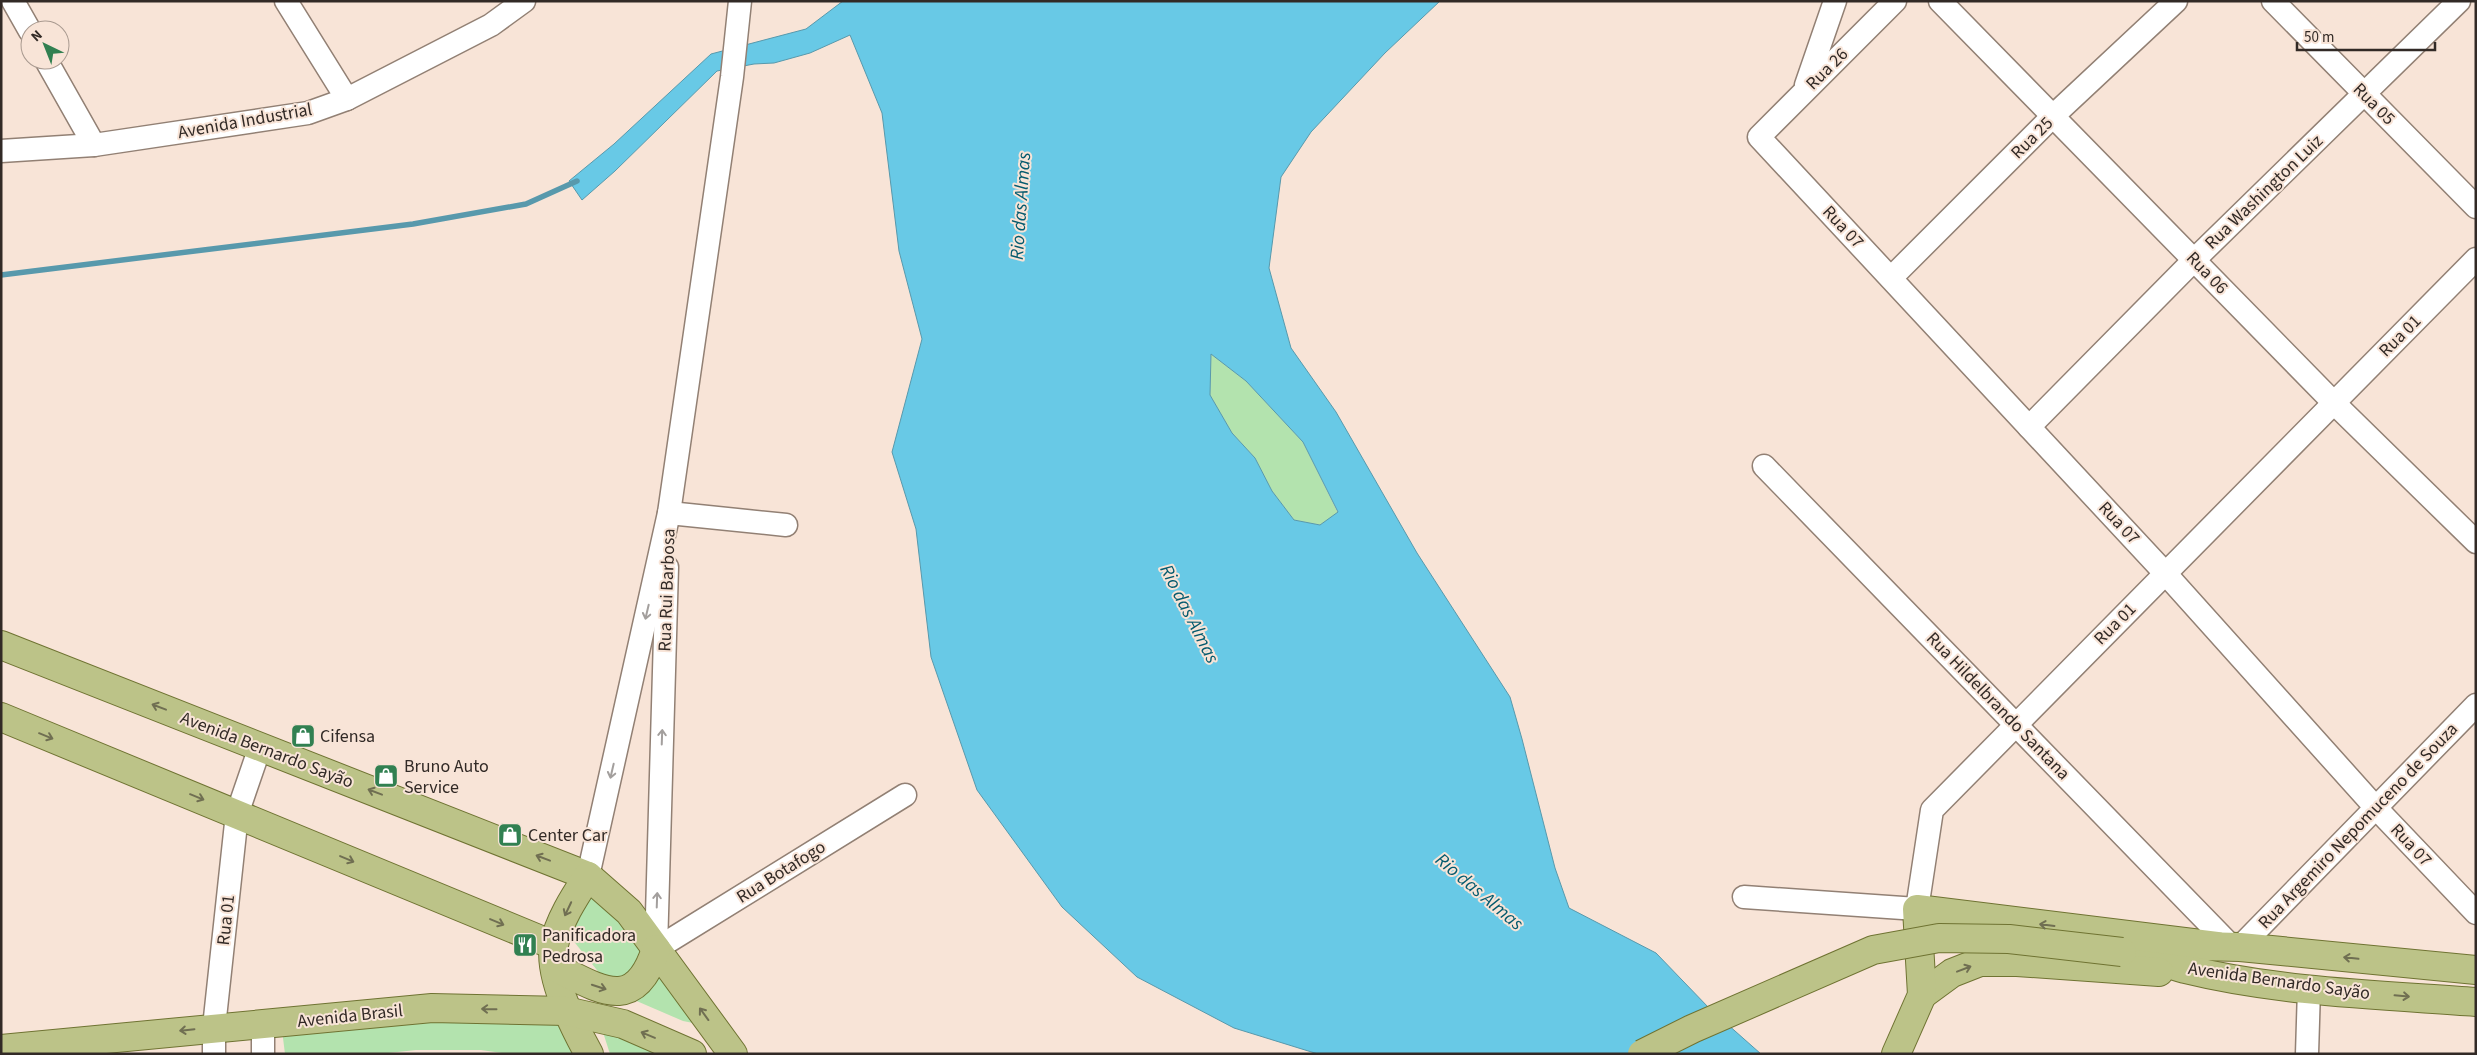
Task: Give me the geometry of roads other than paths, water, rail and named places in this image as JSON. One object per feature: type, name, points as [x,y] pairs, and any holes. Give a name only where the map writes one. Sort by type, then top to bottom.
[{"type":"main road","name":"Avenida Bernardo Sayão","points":[[1,645],[588,876],[629,912],[733,1054]]},
{"type":"main road","points":[[1,718],[237,814],[554,956],[598,988],[618,992],[630,988],[646,973],[656,948]]},
{"type":"main road","points":[[588,876],[568,906],[554,956],[566,1011],[589,1054]]},
{"type":"main road","points":[[1917,910],[2229,946]]},
{"type":"main road","name":"Rua 01","points":[[1896,1054],[1922,994],[1917,910]]},
{"type":"main road","points":[[1642,1054],[1692,1029],[1873,950],[1939,938],[2009,939],[2126,952]]},
{"type":"main road","name":"Avenida Bernardo Sayão","points":[[2126,952],[2171,946],[2229,946],[2464,969]]},
{"type":"main road","name":"Avenida Bernardo Sayão","points":[[2126,952],[2185,969],[2309,989],[2476,1002]]},
{"type":"main road","points":[[2464,969],[2476,954]]},
{"type":"main road","points":[[1922,994],[1952,973],[1980,962],[2017,962],[2222,976]]},
{"type":"main road","name":"Avenida Brasil","points":[[1,1049],[214,1027],[263,1025],[432,1008],[566,1011],[623,1024],[692,1054]]},
{"type":"street","points":[[13,1],[24,20]]},
{"type":"street","points":[[286,1],[347,98]]},
{"type":"street","name":"Avenida Industrial","points":[[1,152],[94,145],[308,113],[347,98],[491,24],[524,1]]},
{"type":"street","points":[[740,1],[732,78],[669,513],[786,525]]},
{"type":"street","points":[[1804,91],[1836,1]]},
{"type":"street","name":"Rua 26","points":[[1758,136],[1894,1]]},
{"type":"street","name":"Rua 06","points":[[1940,1],[2334,403],[2476,542]]},
{"type":"street","name":"Rua 25","points":[[1891,278],[2053,116],[2176,1]]},
{"type":"street","name":"Rua 05","points":[[2273,1],[2476,207]]},
{"type":"street","name":"Rua Washington Luiz","points":[[2029,427],[2194,260],[2459,1]]},
{"type":"street","points":[[52,70],[94,145]]},
{"type":"street","name":"Rua 07","points":[[1758,136],[2166,573],[2376,808],[2476,914]]},
{"type":"street","name":"Rua 01","points":[[1917,910],[1932,810],[2476,259]]},
{"type":"street","name":"Rua Hildelbrando Santana","points":[[1764,466],[2229,946]]},
{"type":"street","name":"Rua Rui Barbosa","points":[[588,876],[669,513]]},
{"type":"street","name":"Rua Rui Barbosa","points":[[656,948],[669,513]]},
{"type":"street","name":"Rua Argemiro Nepomuceno de Souza","points":[[2229,946],[2376,808],[2476,705]]},
{"type":"street","name":"Rua 01","points":[[214,1054],[214,1027],[237,814],[260,747]]},
{"type":"street","name":"Rua Botafogo","points":[[656,948],[905,795]]},
{"type":"street","points":[[1744,897],[1917,910]]},
{"type":"street","points":[[2307,1054],[2309,989]]},
{"type":"street","points":[[263,1025],[263,1054]]},
{"type":"water","name":"Rio das Almas","points":[[843,1],[1440,1],[1385,53],[1311,132],[1281,177],[1269,268],[1291,348],[1336,412],[1417,553],[1510,697],[1555,868],[1569,908],[1656,953],[1709,1008],[1761,1054],[1318,1054],[1234,1028],[1137,977],[1062,907],[977,790],[931,657],[916,529],[892,452],[922,339],[899,251],[882,113],[850,35],[810,53],[774,63],[754,64],[717,71],[615,171],[582,200],[569,181],[614,144],[711,54],[806,29]],"holes":[[[1211,354],[1246,381],[1303,442],[1338,512],[1320,525],[1294,520],[1272,491],[1255,458],[1232,433],[1210,395]]]},
{"type":"waterway","points":[[1,275],[413,224],[526,204],[577,181]]},
{"type":"place","name":"Cifensa","points":[[303,736]]},
{"type":"place","name":"Bruno Auto Service","points":[[386,776]]},
{"type":"place","name":"Center Car","points":[[510,835]]},
{"type":"place","name":"Panificadora Pedrosa","points":[[525,945]]}]
